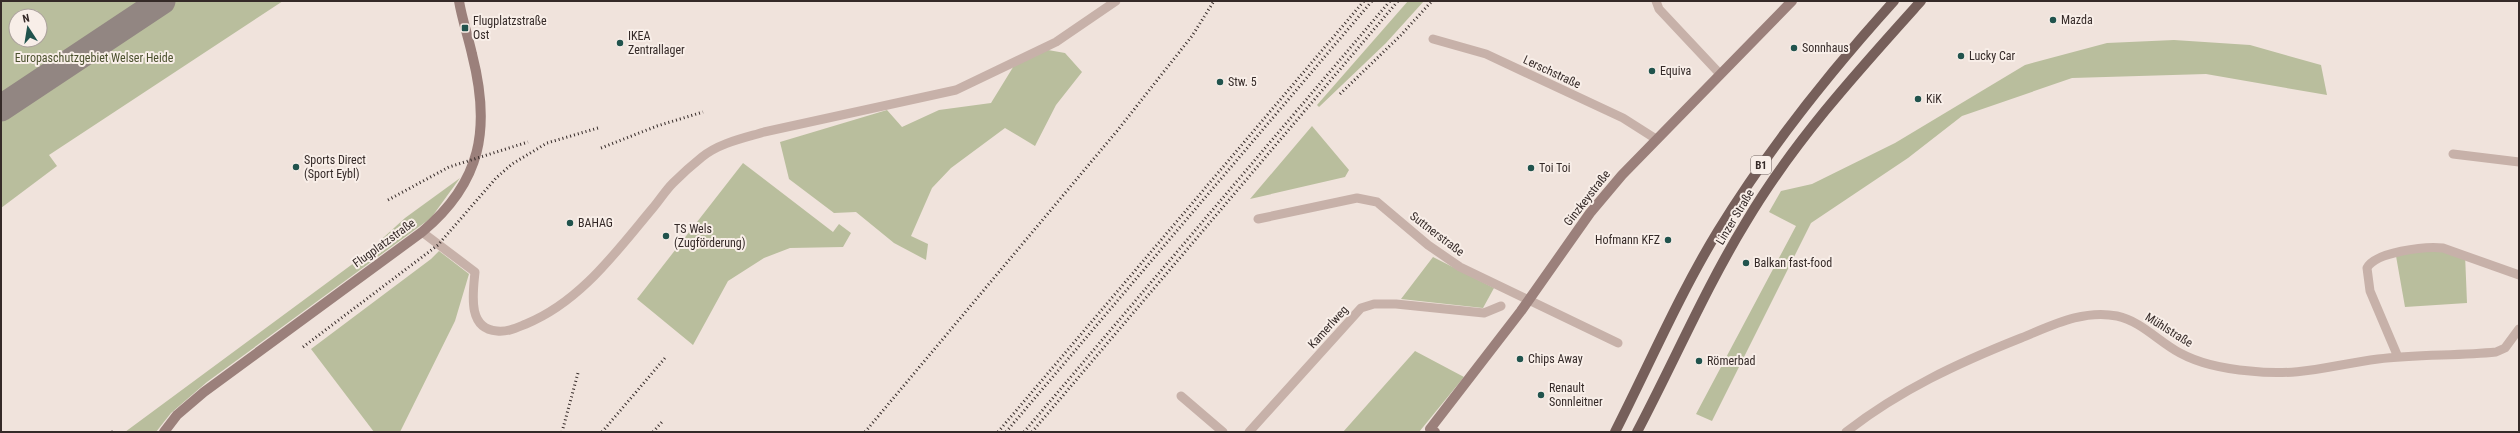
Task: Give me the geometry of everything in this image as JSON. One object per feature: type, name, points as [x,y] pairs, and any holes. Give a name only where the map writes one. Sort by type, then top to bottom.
[{"type":"main road","name":"Linzer Straße","points":[[1615,432],[1683,295],[1717,232],[1756,171],[1816,91],[1894,1]]},
{"type":"main road","name":"Linzer Straße","points":[[1637,432],[1745,222],[1789,157],[1826,109],[1921,1]]},
{"type":"street","name":"Flugplatzstraße","points":[[164,432],[177,415],[204,392],[422,232],[438,219],[459,193],[474,164],[482,125],[481,96],[459,1]]},
{"type":"street","points":[[422,232],[475,272],[472,296],[475,316],[481,325],[491,331],[505,332],[534,320],[562,305],[605,266],[672,184],[704,155],[733,141],[764,132],[956,90],[1056,42],[1116,1]]},
{"type":"street","points":[[1656,1],[1659,9],[1720,74]]},
{"type":"street","name":"Ginzkeystraße","points":[[1431,431],[1529,299],[1590,213],[1656,139],[1792,1]]},
{"type":"street","name":"Lerschstraße","points":[[1433,40],[1486,54],[1623,118],[1656,139]]},
{"type":"street","points":[[2453,154],[2519,162]]},
{"type":"street","name":"Suttnerstraße","points":[[1258,219],[1357,198],[1377,202],[1441,254],[1460,267],[1618,343]]},
{"type":"street","points":[[2398,357],[2370,291],[2367,268],[2376,257],[2431,246],[2443,248],[2519,275]]},
{"type":"street","name":"Kamerlweg","points":[[1249,432],[1361,308],[1374,304],[1396,304],[1484,313],[1501,306]]},
{"type":"street","name":"Mühlstraße","points":[[1846,432],[1873,411],[1930,378],[1972,358],[2082,315],[2101,314],[2123,318],[2134,322],[2180,354],[2202,363],[2227,369],[2281,374],[2305,373],[2398,357],[2496,352],[2505,348],[2519,329]]},
{"type":"street","points":[[1181,396],[1223,432]]},
{"type":"green space","name":"Europaschutzgebiet Welser Heide","points":[[1,1],[283,1],[49,155],[57,166],[1,208]]},
{"type":"green space","points":[[1408,1],[1424,1],[1386,43],[1319,107],[1317,105]]},
{"type":"green space","points":[[2174,40],[2250,45],[2321,65],[2327,95],[2206,74],[2072,78],[1962,116],[1908,158],[1811,223],[1712,421],[1696,414],[1796,226],[1769,212],[1781,191],[1812,184],[1895,143],[2025,65],[2107,43]]},
{"type":"green space","points":[[1048,50],[1065,53],[1082,72],[1056,105],[1035,146],[1005,128],[951,168],[932,188],[911,236],[928,244],[926,260],[894,243],[856,212],[834,213],[789,179],[780,142],[887,110],[902,127],[939,110],[991,103],[1015,64]]},
{"type":"green space","points":[[1312,126],[1349,170],[1345,177],[1250,199]]},
{"type":"green space","points":[[743,163],[833,232],[839,224],[851,233],[843,247],[790,248],[764,258],[728,281],[693,345],[637,299]]},
{"type":"green space","points":[[460,178],[431,218],[207,382],[171,413],[156,432],[125,432],[362,257],[405,218]]},
{"type":"green space","points":[[2431,248],[2465,254],[2467,303],[2405,307],[2396,256]]},
{"type":"green space","points":[[439,251],[469,274],[455,321],[400,432],[374,432],[311,349],[431,259]]},
{"type":"green space","points":[[1433,257],[1494,288],[1483,308],[1401,299]]},
{"type":"green space","points":[[1415,351],[1464,377],[1419,432],[1343,432]]},
{"type":"taxiway","points":[[1,108],[162,1]]},
{"type":"railway","points":[[865,432],[1117,131],[1192,36],[1214,1]]},
{"type":"railway","points":[[998,432],[1364,1]]},
{"type":"railway","points":[[1006,432],[1372,1]]},
{"type":"railway","points":[[1024,432],[1390,1]]},
{"type":"railway","points":[[1032,432],[1398,1]]},
{"type":"railway","points":[[1340,94],[1401,35],[1432,1]]},
{"type":"railway","points":[[601,148],[657,126],[703,112]]},
{"type":"railway","points":[[303,347],[438,245],[496,178],[512,164],[547,143],[598,128]]},
{"type":"railway","points":[[388,200],[449,167],[528,142]]},
{"type":"railway","points":[[602,432],[665,358]]},
{"type":"railway","points":[[562,432],[578,373]]},
{"type":"railway","points":[[653,432],[662,422]]},
{"type":"place","name":"Mazda","points":[[2053,20]]},
{"type":"place","name":"Flugplatzstraße Ost","points":[[465,28]]},
{"type":"place","name":"IKEA Zentrallager","points":[[620,43]]},
{"type":"place","name":"Sonnhaus","points":[[1794,48]]},
{"type":"place","name":"Lucky Car","points":[[1961,56]]},
{"type":"place","name":"Equiva","points":[[1652,71]]},
{"type":"place","name":"Stw. 5","points":[[1220,82]]},
{"type":"place","name":"KiK","points":[[1918,99]]},
{"type":"place","name":"Sports Direct (Sport Eybl)","points":[[296,167]]},
{"type":"place","name":"Toi Toi","points":[[1531,168]]},
{"type":"place","name":"BAHAG","points":[[570,223]]},
{"type":"place","name":"TS Wels (Zugförderung)","points":[[666,236]]},
{"type":"place","name":"Hofmann KFZ","points":[[1668,240]]},
{"type":"place","name":"Balkan fast-food","points":[[1746,263]]},
{"type":"place","name":"Chips Away","points":[[1520,359]]},
{"type":"place","name":"Römerbad","points":[[1699,361]]},
{"type":"place","name":"Renault Sonnleitner","points":[[1541,395]]}]
